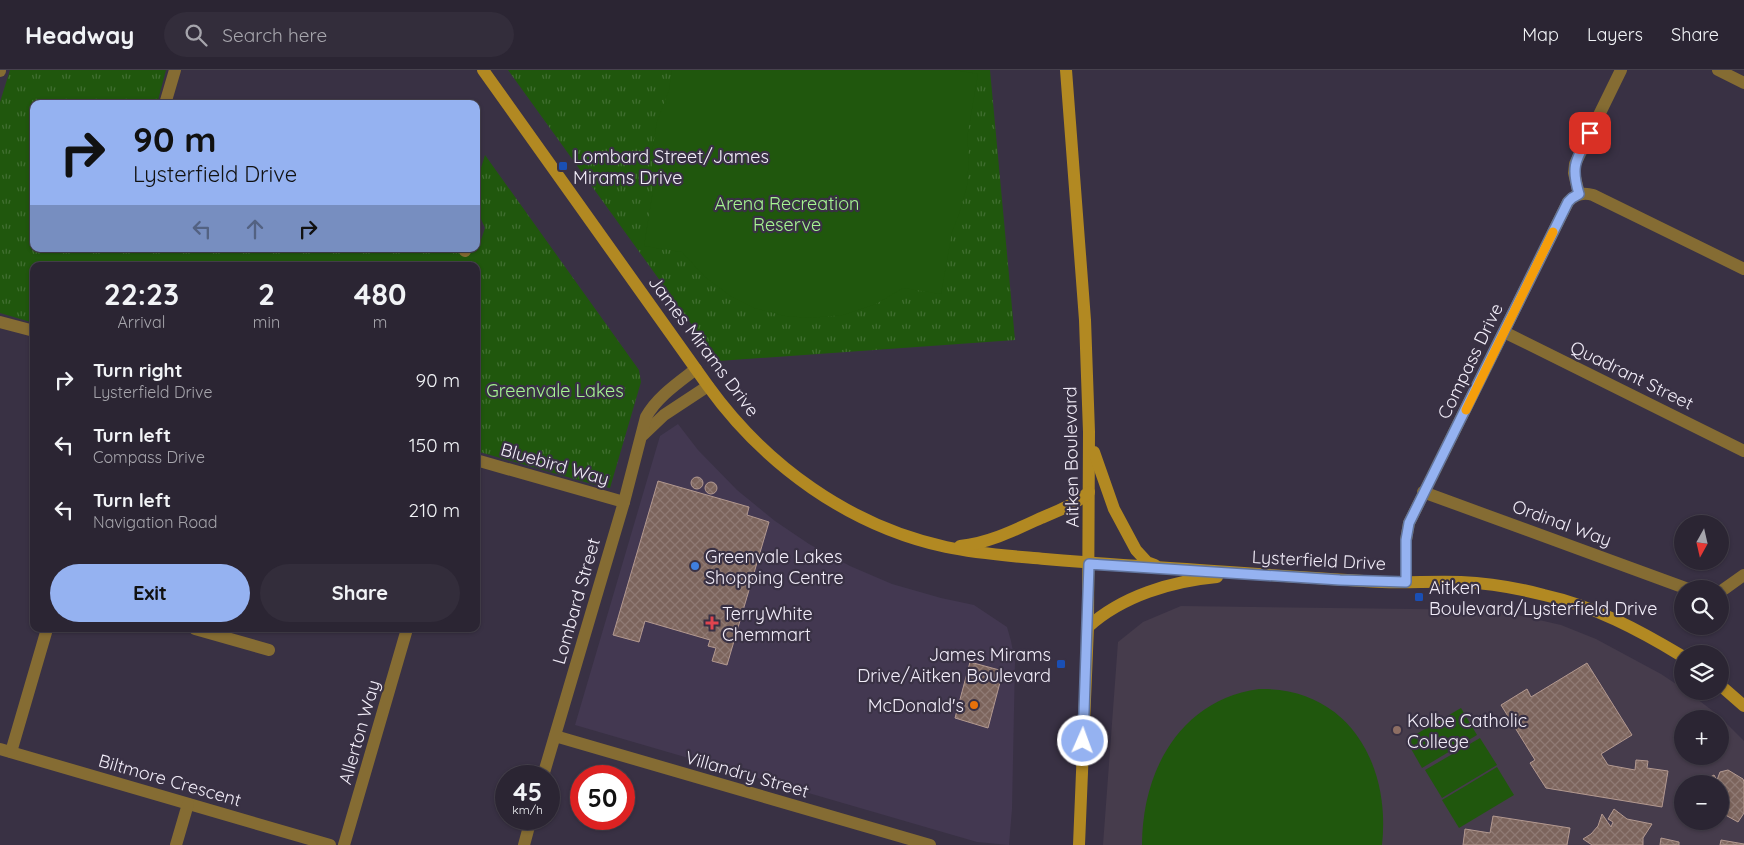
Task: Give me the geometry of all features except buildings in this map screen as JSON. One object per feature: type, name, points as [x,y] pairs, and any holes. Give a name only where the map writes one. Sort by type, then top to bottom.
[{"type":"street","points":[[166,100],[175,70]]},
{"type":"street","name":"James Mirams Drive","points":[[483,70],[708,386],[728,412],[780,464],[808,486],[851,513],[884,528],[916,539],[980,554],[1089,564]]},
{"type":"street","name":"Aitken Boulevard","points":[[1066,70],[1085,320],[1089,432],[1088,627],[1079,845]]},
{"type":"street","points":[[1621,70],[1576,164],[1574,173],[1579,194],[1599,197],[1744,269]]},
{"type":"street","points":[[1718,70],[1744,83]]},
{"type":"street","name":"Compass Drive","points":[[1406,582],[1406,540],[1409,523],[1568,202],[1579,194]]},
{"type":"street","points":[[2,321],[30,329]]},
{"type":"street","name":"Quadrant Street","points":[[1504,332],[1744,451]]},
{"type":"street","name":"Lombard Street","points":[[546,765],[624,502],[646,417],[652,406],[696,369]]},
{"type":"street","points":[[642,435],[664,415],[708,386]]},
{"type":"street","points":[[1089,432],[1096,461],[1114,509],[1136,550],[1147,562],[1165,568]]},
{"type":"street","name":"Bluebird Way","points":[[480,461],[624,502]]},
{"type":"street","points":[[945,547],[982,542],[1067,506],[1089,492]]},
{"type":"street","name":"Ordinal Way","points":[[1423,492],[1674,584]]},
{"type":"street","name":"Lysterfield Drive","points":[[1089,564],[1406,582],[1461,582],[1506,587],[1546,595],[1595,610],[1646,634],[1674,651]]},
{"type":"street","points":[[1088,627],[1112,608],[1141,595],[1188,581],[1255,574]]},
{"type":"street","points":[[1729,586],[1744,575]]},
{"type":"street","points":[[5,750],[45,632]]},
{"type":"street","name":"Allerton Way","points":[[344,845],[406,632]]},
{"type":"street","points":[[225,633],[269,650]]},
{"type":"street","points":[[1729,693],[1744,706]]},
{"type":"street","name":"Villandry Street","points":[[555,736],[930,845]]},
{"type":"street","name":"Biltmore Crescent","points":[[5,750],[330,845]]},
{"type":"street","points":[[176,845],[188,804]]},
{"type":"street","points":[[524,845],[528,830]]},
{"type":"shaded area","points":[[678,424],[698,450],[737,490],[775,521],[809,544],[850,566],[892,584],[974,605],[1007,627],[1015,662],[1012,809],[1009,845],[977,842],[575,725],[660,436]]},
{"type":"shaded area","name":"Kolbe Catholic College","points":[[1181,606],[1495,610],[1561,625],[1596,639],[1661,674],[1674,683],[1674,700],[1698,700],[1711,710],[1674,710],[1674,765],[1729,765],[1729,726],[1744,741],[1744,845],[1103,845],[1118,642],[1143,622]]},
{"type":"green space","name":"Greenvale Lakes","points":[[10,70],[166,70],[158,100],[30,100],[30,252],[480,252],[480,243],[485,228],[480,219],[480,171],[485,155],[639,370],[641,382],[610,488],[480,452],[480,262],[30,262],[30,322],[0,313],[0,102]]},
{"type":"green space","name":"Arena Recreation Reserve","points":[[508,70],[990,70],[1015,340],[718,361]]},
{"type":"green space","name":"Arena Recreation Reserve","points":[[672,70],[955,70],[978,74],[967,138],[969,156],[967,186],[952,232],[941,294],[903,288],[876,304],[843,315],[809,318],[785,316],[754,308],[732,297],[705,277],[682,252],[644,246],[654,184],[652,167],[653,146],[657,122],[669,90]]},
{"type":"green space","points":[[1259,689],[1290,692],[1317,701],[1339,716],[1357,736],[1371,760],[1379,786],[1383,815],[1382,845],[1142,845],[1149,791],[1158,766],[1171,743],[1187,724],[1207,708],[1231,696]]},
{"type":"green space","points":[[1461,708],[1477,735],[1422,768],[1406,740]]},
{"type":"green space","points":[[1480,738],[1497,765],[1442,798],[1425,770]]},
{"type":"green space","points":[[1497,767],[1514,795],[1459,828],[1442,800]]},
{"type":"slow traffic","points":[[1466,410],[1553,232]]},
{"type":"place","name":"Lombard Street/James Mirams Drive","points":[[563,166]]},
{"type":"place","name":"Greenvale Lakes Shopping Centre","points":[[695,566]]},
{"type":"place","name":"Aitken Boulevard/Lysterfield Drive","points":[[1419,597]]},
{"type":"place","name":"TerryWhite Chemmart","points":[[712,623]]},
{"type":"place","name":"James Mirams Drive/Aitken Boulevard","points":[[1061,664]]},
{"type":"place","name":"McDonald's","points":[[974,705]]},
{"type":"place","name":"Kolbe Catholic College","points":[[1397,730]]},
{"type":"route","points":[[1083,741],[1089,564],[1340,580],[1406,582],[1406,540],[1409,523],[1568,202],[1579,194],[1574,173],[1590,133]]}]
